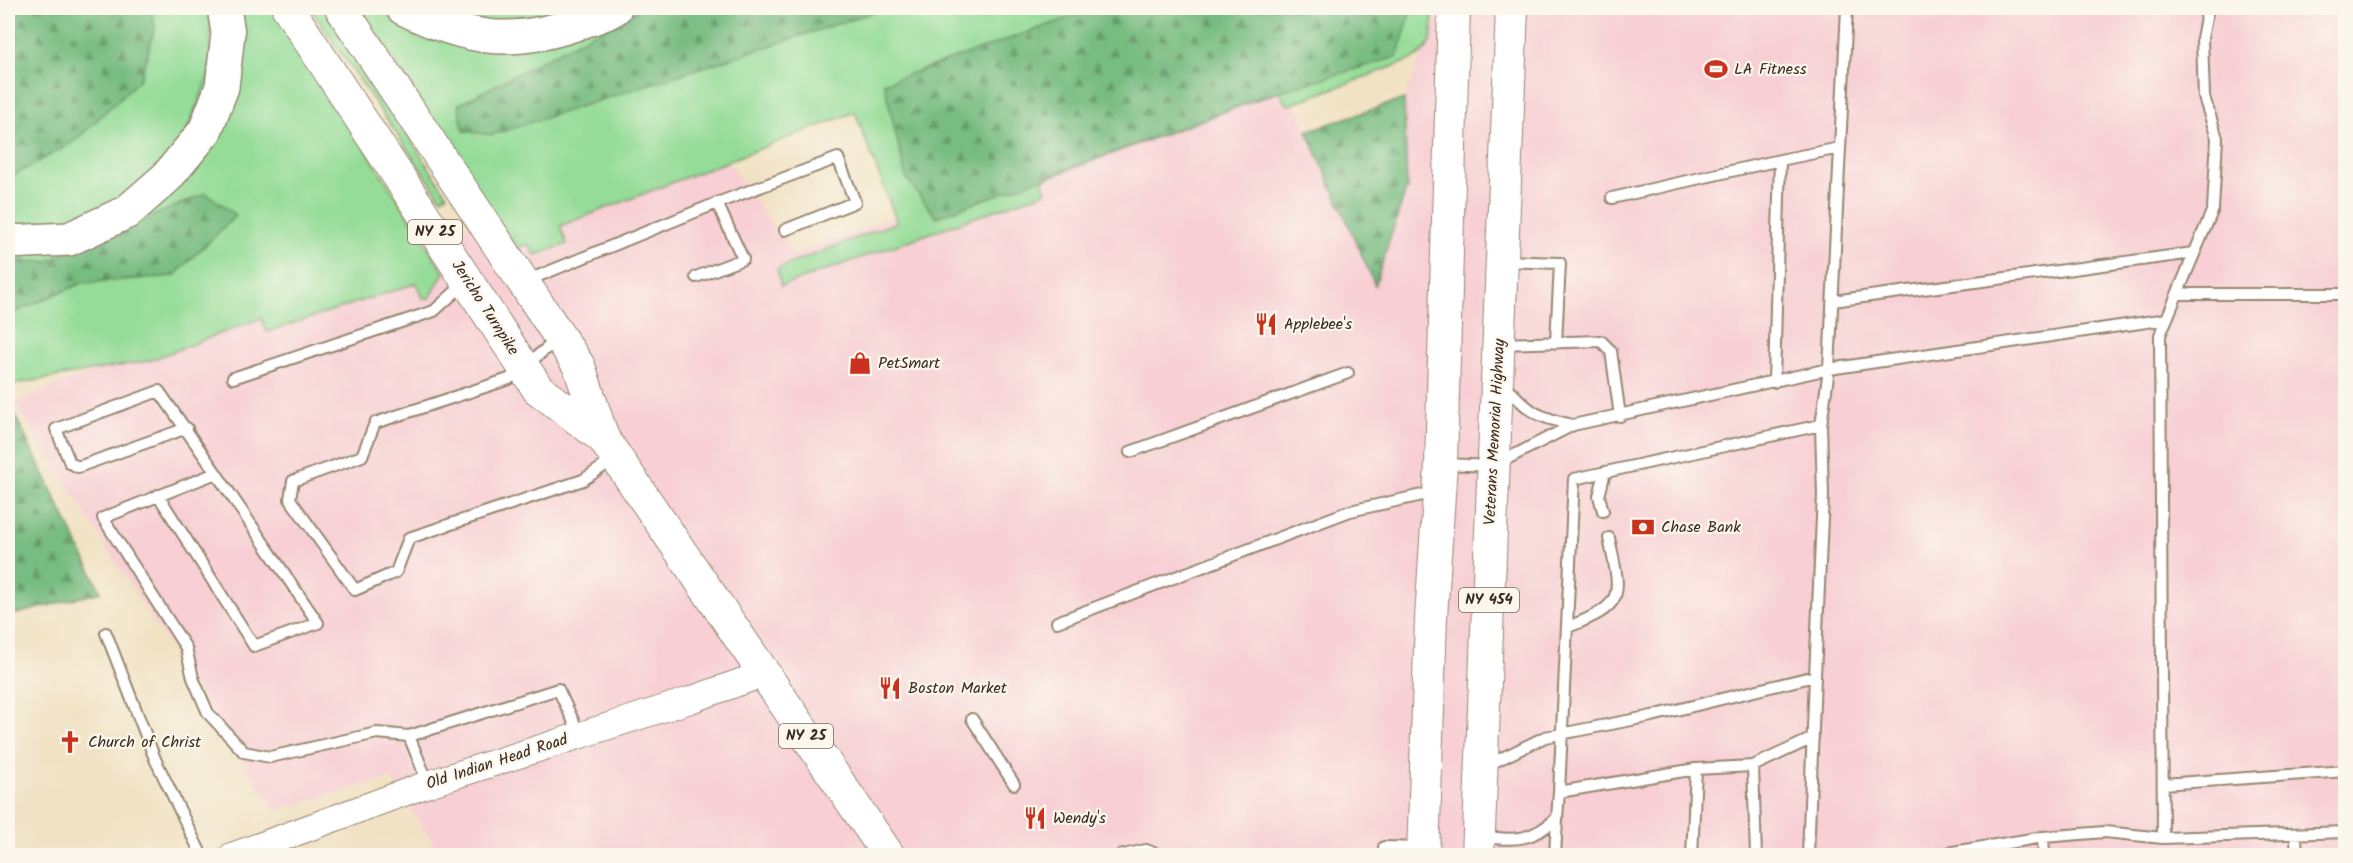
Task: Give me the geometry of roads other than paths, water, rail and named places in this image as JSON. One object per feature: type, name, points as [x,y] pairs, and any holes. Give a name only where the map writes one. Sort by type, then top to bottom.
[{"type":"highway","points":[[8,242],[69,239],[127,212],[168,177],[205,131],[222,87],[228,33],[224,8]]},
{"type":"highway","points":[[403,8],[431,22],[472,36],[518,38],[563,28],[615,8]]},
{"type":"main road","name":"Jericho Turnpike","points":[[288,8],[538,389],[609,448]]},
{"type":"main road","name":"Jericho Turnpike","points":[[341,8],[579,366],[609,448],[889,855]]},
{"type":"main road","points":[[1424,852],[1431,618],[1440,478],[1454,8]]},
{"type":"main road","name":"Veterans Memorial Highway","points":[[1479,846],[1484,767],[1493,466],[1500,344],[1512,8]]},
{"type":"street","name":"Old Indian Head Road","points":[[232,855],[428,784],[763,674]]},
{"type":"lane","points":[[1808,855],[1823,495],[1821,425],[1829,369],[1846,8]]},
{"type":"lane","points":[[2163,838],[2160,335],[2213,209],[2217,138],[2204,94],[2202,38],[2208,8]]},
{"type":"lane","points":[[1612,198],[1840,148]]},
{"type":"lane","points":[[523,283],[717,203],[838,158],[855,202],[785,230]]},
{"type":"lane","points":[[1774,382],[1780,160]]},
{"type":"lane","points":[[696,277],[743,259],[717,203]]},
{"type":"lane","points":[[1833,301],[2193,253]]},
{"type":"lane","points":[[1502,260],[1560,263],[1556,343]]},
{"type":"lane","points":[[233,378],[434,311],[468,281]]},
{"type":"lane","points":[[2177,294],[2346,294]]},
{"type":"lane","points":[[1057,622],[1440,478],[1493,466],[1573,425],[1829,369],[2167,319]]},
{"type":"lane","points":[[560,338],[509,379],[375,423],[362,456],[293,481],[290,499],[355,590],[396,572],[409,538],[583,480],[609,448]]},
{"type":"lane","points":[[1500,344],[1601,341],[1611,351],[1620,416]]},
{"type":"lane","points":[[1130,452],[1348,373]]},
{"type":"lane","points":[[1498,378],[1521,403],[1542,419],[1573,425]]},
{"type":"lane","points":[[158,495],[254,646],[318,623],[187,428],[159,392],[56,429],[70,463],[78,467],[187,428]]},
{"type":"lane","points":[[1555,855],[1574,479],[1821,425]]},
{"type":"lane","points":[[1602,511],[1599,496],[1605,472]]},
{"type":"lane","points":[[216,473],[103,518],[186,648],[193,678],[207,713],[244,752],[270,757],[377,733],[409,736],[558,689],[580,735]]},
{"type":"lane","points":[[1568,627],[1598,615],[1609,607],[1616,596],[1618,582],[1609,538]]},
{"type":"lane","points":[[106,633],[155,759],[202,855]]},
{"type":"lane","points":[[1484,767],[1545,736],[1652,716],[1815,676]]},
{"type":"lane","points":[[972,719],[1014,784]]},
{"type":"lane","points":[[409,736],[428,784]]},
{"type":"lane","points":[[1559,792],[1696,769],[1754,766],[1813,738]]},
{"type":"lane","points":[[1754,766],[1755,855]]},
{"type":"lane","points":[[1692,855],[1696,769]]},
{"type":"lane","points":[[2163,784],[2346,771]]},
{"type":"lane","points":[[1479,846],[1540,833],[1557,818]]},
{"type":"lane","points":[[1929,855],[2043,837],[2105,832],[2163,838],[2346,832]]},
{"type":"lane","points":[[2295,834],[2298,855]]},
{"type":"lane","points":[[2043,837],[2044,855]]},
{"type":"lane","points":[[1384,847],[1424,852]]},
{"type":"lane","points":[[1119,855],[1146,850],[1162,855]]},
{"type":"place","name":"LA Fitness","points":[[1716,69]]},
{"type":"place","name":"Applebee's","points":[[1266,324]]},
{"type":"place","name":"PetSmart","points":[[860,363]]},
{"type":"place","name":"Chase Bank","points":[[1643,527]]},
{"type":"place","name":"Boston Market","points":[[890,688]]},
{"type":"place","name":"Church of Christ","points":[[70,742]]},
{"type":"place","name":"Wendy's","points":[[1035,818]]}]
